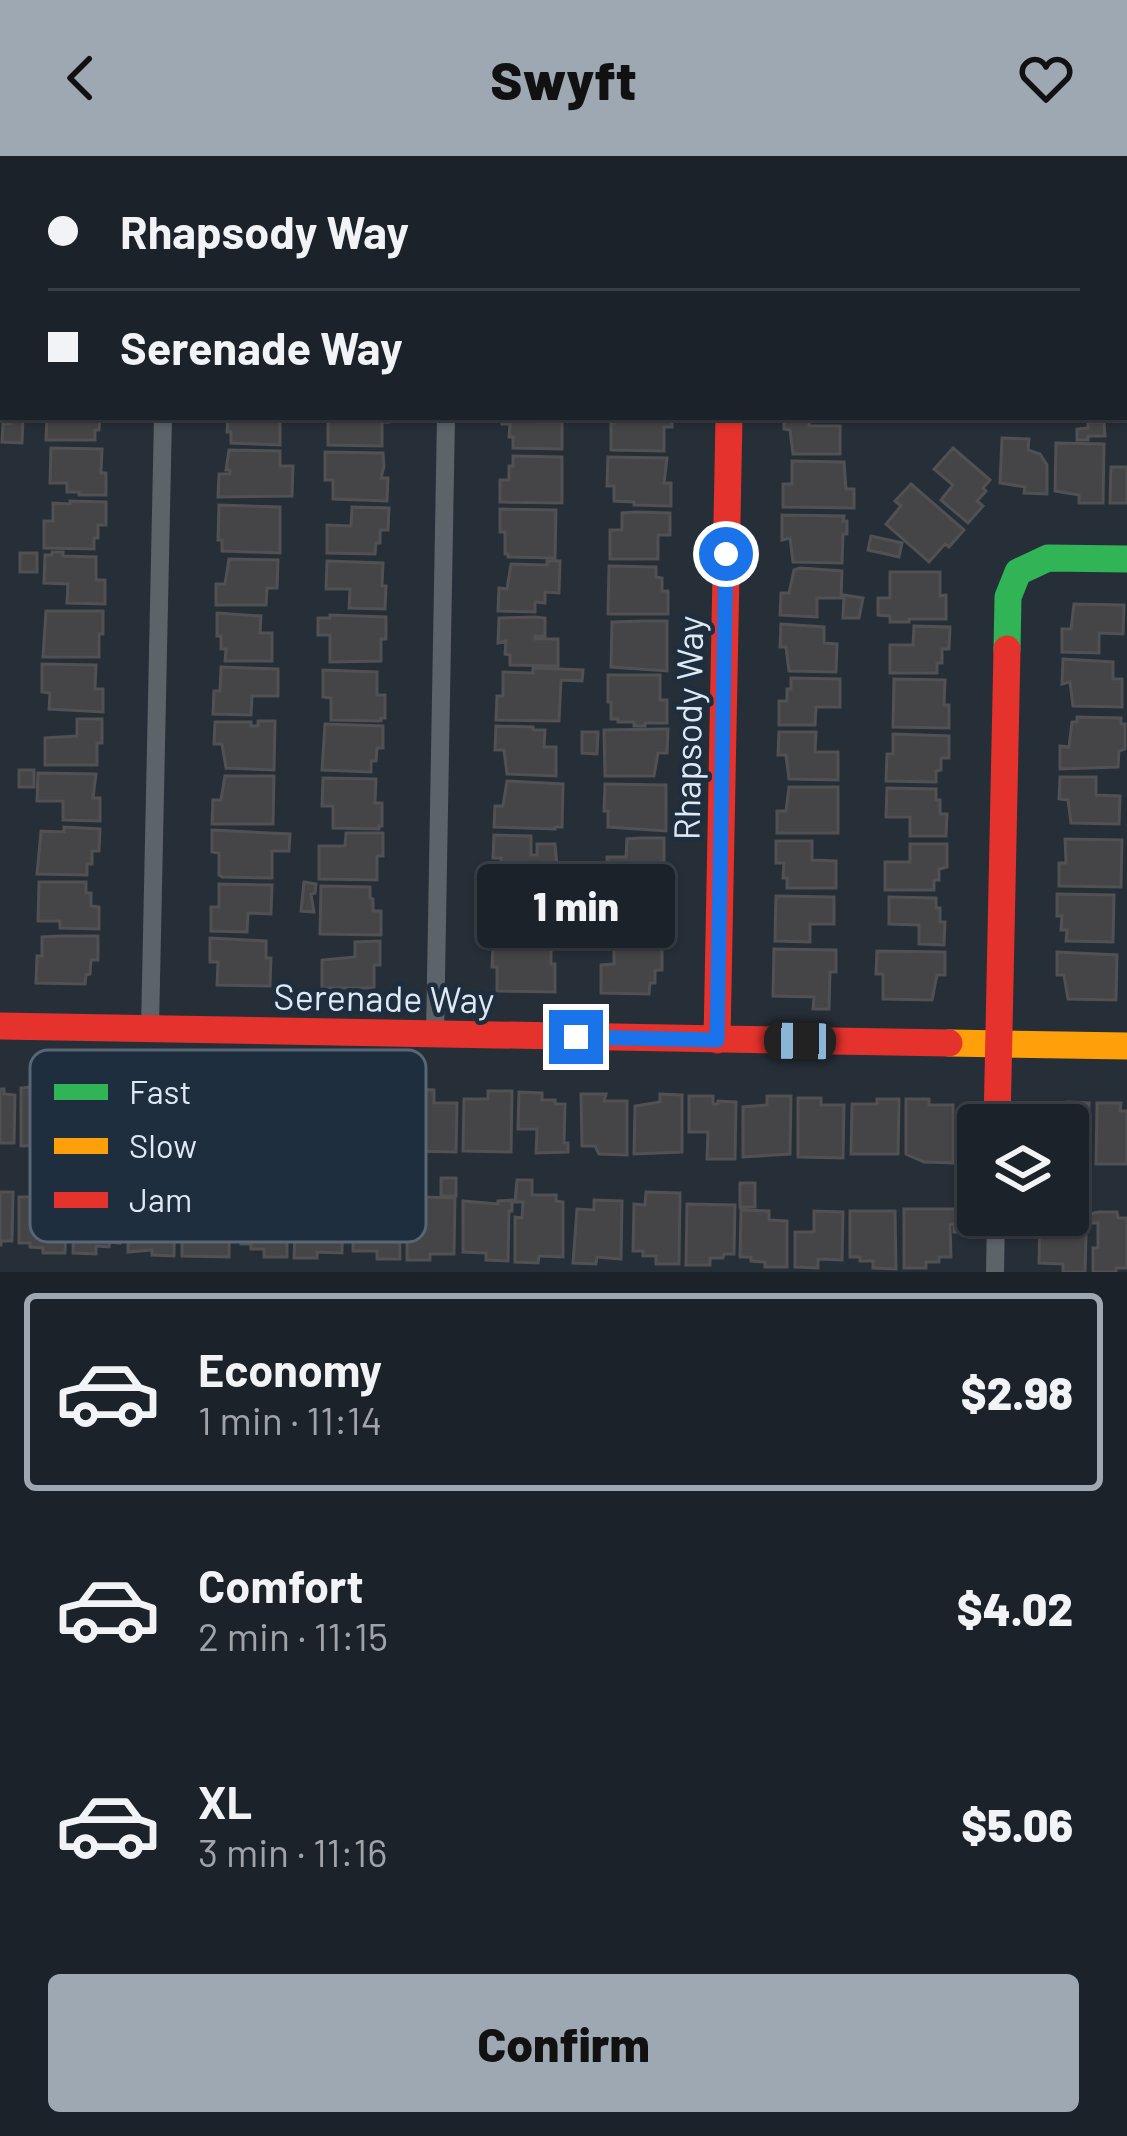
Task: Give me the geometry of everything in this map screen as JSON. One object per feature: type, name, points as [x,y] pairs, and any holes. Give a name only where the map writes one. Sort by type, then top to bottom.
[{"type":"street","points":[[150,1028],[163,420]]},
{"type":"street","points":[[435,1034],[446,420]]},
{"type":"street","name":"Rhapsody Way","points":[[717,1040],[729,420]]},
{"type":"street","points":[[997,1104],[1008,597],[1018,572],[1048,558],[1127,559]]},
{"type":"street","name":"Serenade Way","points":[[0,1026],[1127,1046]]},
{"type":"street","points":[[995,1272],[996,1236]]},
{"type":"building","points":[[11,420],[23,420],[22,443],[2,442],[3,424]]},
{"type":"building","points":[[47,420],[100,420],[95,440],[46,440]]},
{"type":"building","points":[[228,420],[280,420],[280,445],[231,443],[231,432],[227,432]]},
{"type":"building","points":[[328,420],[389,420],[382,422],[382,446],[328,445]]},
{"type":"building","points":[[501,420],[562,422],[562,449],[513,448],[510,424]]},
{"type":"building","points":[[672,420],[672,427],[664,427],[664,451],[611,450],[614,423]]},
{"type":"building","points":[[784,420],[840,426],[840,454],[793,454],[790,430],[784,429]]},
{"type":"building","points":[[1088,422],[1104,422],[1105,436],[1077,440],[1077,429],[1088,428]]},
{"type":"building","points":[[1002,438],[1029,439],[1028,450],[1040,454],[1047,465],[1047,494],[1024,493],[1025,487],[1000,483]]},
{"type":"building","points":[[1056,443],[1104,444],[1103,503],[1079,503],[1079,495],[1055,491]]},
{"type":"building","points":[[51,448],[102,449],[106,495],[79,495],[67,492],[67,483],[50,483]]},
{"type":"building","points":[[953,448],[990,480],[977,501],[983,506],[968,523],[941,500],[953,485],[934,469]]},
{"type":"building","points":[[229,450],[280,451],[280,466],[293,466],[292,496],[218,497],[219,474],[230,474],[226,470]]},
{"type":"building","points":[[325,452],[383,453],[381,478],[388,478],[387,501],[333,499],[333,480],[325,480]]},
{"type":"building","points":[[513,456],[562,457],[562,503],[500,502],[500,480],[509,480]]},
{"type":"building","points":[[608,457],[667,458],[664,483],[671,483],[671,506],[614,501],[614,486],[607,486]]},
{"type":"building","points":[[792,461],[844,462],[846,489],[854,489],[854,508],[783,507],[783,484],[792,484]]},
{"type":"building","points":[[1111,467],[1127,467],[1127,503],[1110,503]]},
{"type":"building","points":[[911,484],[964,530],[929,562],[886,524],[901,506],[895,501]]},
{"type":"building","points":[[106,502],[106,525],[98,525],[94,549],[44,548],[44,521],[53,521],[53,503]]},
{"type":"building","points":[[219,505],[280,507],[280,553],[222,551]]},
{"type":"building","points":[[352,507],[389,508],[388,530],[380,530],[375,554],[327,553],[327,525],[351,526]]},
{"type":"building","points":[[500,509],[556,510],[555,558],[508,557],[505,532],[500,532]]},
{"type":"building","points":[[622,513],[670,513],[670,535],[658,535],[658,559],[610,559],[610,530],[622,530]]},
{"type":"building","points":[[782,515],[844,516],[847,534],[843,534],[842,563],[793,562],[790,538],[782,540]]},
{"type":"building","points":[[871,536],[902,543],[899,557],[868,550]]},
{"type":"building","points":[[20,553],[37,553],[37,572],[20,572]]},
{"type":"building","points":[[45,555],[96,557],[96,580],[105,580],[105,604],[67,603],[68,584],[44,583]]},
{"type":"building","points":[[229,559],[278,560],[277,588],[267,588],[266,605],[216,605],[216,584],[225,584]]},
{"type":"building","points":[[327,561],[383,563],[385,609],[349,608],[350,589],[326,589]]},
{"type":"building","points":[[547,561],[560,561],[559,593],[545,592],[545,603],[535,602],[535,612],[498,611],[499,588],[507,589],[511,564],[547,565]]},
{"type":"building","points":[[609,566],[656,567],[662,591],[668,591],[668,614],[608,614]]},
{"type":"building","points":[[794,570],[842,571],[841,598],[817,598],[817,617],[780,615],[781,593],[789,593]]},
{"type":"building","points":[[890,572],[940,572],[946,619],[890,622],[890,616],[878,615],[878,598],[890,598]]},
{"type":"building","points":[[844,595],[863,598],[859,618],[843,618]]},
{"type":"building","points":[[1074,604],[1124,605],[1123,634],[1099,633],[1099,653],[1062,652],[1062,629],[1071,629]]},
{"type":"building","points":[[46,611],[103,611],[99,657],[43,657]]},
{"type":"building","points":[[217,613],[261,616],[260,633],[272,633],[272,661],[225,661],[226,649],[221,649],[221,636],[217,636]]},
{"type":"building","points":[[386,617],[381,661],[330,662],[330,635],[318,635],[318,618]]},
{"type":"building","points":[[499,618],[545,618],[545,636],[535,639],[558,639],[558,666],[510,665],[506,641],[498,643]]},
{"type":"building","points":[[667,621],[667,671],[611,667],[612,622]]},
{"type":"building","points":[[781,624],[824,627],[824,643],[837,644],[836,672],[789,671],[786,647],[780,647]]},
{"type":"building","points":[[914,626],[950,627],[949,649],[942,649],[937,673],[890,673],[890,645],[913,645]]},
{"type":"building","points":[[1063,659],[1113,662],[1113,679],[1122,679],[1122,707],[1073,706],[1070,682],[1062,684]]},
{"type":"building","points":[[42,664],[96,665],[95,689],[103,689],[103,712],[49,709],[50,693],[42,692]]},
{"type":"building","points":[[221,667],[278,669],[278,696],[252,696],[251,715],[213,714]]},
{"type":"building","points":[[533,668],[583,670],[582,681],[561,680],[559,721],[496,720],[503,672],[533,673]]},
{"type":"building","points":[[323,670],[377,672],[377,695],[385,695],[385,718],[331,720],[331,698],[323,697]]},
{"type":"building","points":[[608,675],[660,675],[660,700],[667,700],[667,723],[634,726],[634,722],[611,719]]},
{"type":"building","points":[[791,678],[840,679],[840,707],[816,707],[815,725],[779,725],[779,701],[787,701]]},
{"type":"building","points":[[894,679],[945,680],[949,728],[893,727]]},
{"type":"building","points":[[1077,717],[1121,718],[1125,749],[1119,751],[1118,767],[1060,769],[1060,746],[1069,747]]},
{"type":"building","points":[[77,719],[102,719],[97,765],[45,765],[45,738],[77,736]]},
{"type":"building","points":[[258,721],[275,721],[274,770],[226,768],[222,744],[214,744],[215,722],[258,726]]},
{"type":"building","points":[[325,724],[383,726],[383,748],[377,748],[371,772],[322,770]]},
{"type":"building","points":[[496,726],[545,730],[544,747],[556,747],[556,776],[507,774],[504,750],[495,750]]},
{"type":"building","points":[[668,729],[667,753],[658,753],[654,776],[605,776],[604,730]]},
{"type":"building","points":[[582,732],[598,732],[597,754],[582,753]]},
{"type":"building","points":[[779,732],[816,732],[815,752],[838,752],[838,780],[789,779],[786,755],[778,755]]},
{"type":"building","points":[[893,734],[949,736],[949,758],[941,758],[936,782],[886,781]]},
{"type":"building","points":[[19,770],[34,770],[34,787],[19,787]]},
{"type":"building","points":[[38,773],[96,774],[93,798],[100,798],[100,821],[63,820],[63,801],[37,801]]},
{"type":"building","points":[[225,776],[274,776],[273,824],[212,824],[213,800],[221,800]]},
{"type":"building","points":[[1060,777],[1096,777],[1096,795],[1120,796],[1119,824],[1071,823],[1068,800],[1059,799]]},
{"type":"building","points":[[323,778],[376,779],[375,803],[382,803],[382,826],[333,828],[333,806],[322,806]]},
{"type":"building","points":[[507,781],[563,784],[562,827],[494,827],[495,806],[503,806]]},
{"type":"building","points":[[605,784],[666,785],[666,831],[608,827]]},
{"type":"building","points":[[789,787],[838,787],[838,833],[777,833],[777,811],[786,811]]},
{"type":"building","points":[[887,788],[936,789],[940,814],[947,814],[946,836],[910,836],[910,817],[886,817]]},
{"type":"building","points":[[64,827],[100,829],[99,851],[92,851],[87,875],[37,874],[41,831],[64,832]]},
{"type":"building","points":[[212,830],[290,834],[289,851],[272,851],[272,878],[222,877],[219,853],[212,852]]},
{"type":"building","points":[[346,833],[383,833],[377,880],[319,879],[319,846],[345,846]]},
{"type":"building","points":[[494,835],[531,836],[531,855],[537,855],[537,844],[555,844],[554,884],[505,882],[501,858],[493,858]]},
{"type":"building","points":[[664,838],[664,862],[659,862],[655,885],[607,884],[607,857],[626,857],[627,839]]},
{"type":"building","points":[[1065,839],[1122,840],[1121,887],[1059,886],[1059,863],[1066,863]]},
{"type":"building","points":[[776,841],[812,841],[812,860],[836,861],[836,888],[787,888],[784,863],[776,863]]},
{"type":"building","points":[[910,844],[947,844],[947,867],[939,869],[934,890],[885,890],[885,862],[910,862]]},
{"type":"building","points":[[39,882],[86,882],[91,906],[99,907],[99,929],[60,928],[60,921],[38,921]]},
{"type":"building","points":[[304,882],[316,884],[311,894],[314,912],[301,911]]},
{"type":"building","points":[[219,884],[272,885],[271,914],[248,913],[247,932],[211,931],[211,907],[219,907]]},
{"type":"building","points":[[321,886],[370,887],[373,911],[381,911],[381,935],[320,934]]},
{"type":"building","points":[[582,888],[596,888],[595,907],[581,906]]},
{"type":"building","points":[[505,890],[554,891],[554,918],[530,918],[529,937],[493,937],[493,914],[501,914]]},
{"type":"building","points":[[602,891],[651,893],[655,917],[663,918],[662,939],[614,938],[614,919],[602,919]]},
{"type":"building","points":[[1057,894],[1114,895],[1113,942],[1066,941],[1062,916],[1057,916]]},
{"type":"building","points":[[776,896],[834,897],[834,924],[810,924],[810,942],[775,941]]},
{"type":"building","points":[[889,897],[936,898],[940,922],[945,922],[944,945],[919,944],[919,925],[889,924]]},
{"type":"building","points":[[98,936],[98,960],[91,960],[85,984],[36,983],[42,937]]},
{"type":"building","points":[[210,938],[266,941],[270,986],[217,985],[218,962],[210,962]]},
{"type":"building","points":[[495,940],[551,945],[555,992],[497,991],[497,967],[492,967]]},
{"type":"building","points":[[380,941],[374,988],[322,988],[322,960],[355,957],[355,942]]},
{"type":"building","points":[[609,942],[624,942],[623,947],[662,947],[662,970],[655,970],[649,994],[601,993],[601,965],[614,964]]},
{"type":"building","points":[[774,949],[836,950],[829,1009],[813,1009],[814,997],[773,996]]},
{"type":"building","points":[[877,951],[945,952],[945,975],[937,975],[932,1000],[883,999],[883,974],[876,974]]},
{"type":"building","points":[[1057,952],[1117,955],[1116,1000],[1068,999],[1064,975],[1057,975]]},
{"type":"building","points":[[30,1087],[30,1146],[21,1146],[21,1088]]},
{"type":"building","points":[[0,1089],[15,1095],[14,1143],[0,1143]]},
{"type":"building","points":[[426,1090],[434,1090],[434,1103],[457,1103],[456,1152],[426,1151]]},
{"type":"building","points":[[488,1091],[512,1091],[511,1152],[463,1151],[464,1099],[488,1099]]},
{"type":"building","points":[[519,1092],[542,1093],[542,1100],[565,1104],[568,1152],[536,1153],[537,1129],[518,1129]]},
{"type":"building","points":[[581,1094],[606,1094],[604,1101],[627,1101],[627,1155],[599,1154],[595,1146],[582,1146]]},
{"type":"building","points":[[660,1094],[682,1095],[682,1152],[634,1154],[635,1106],[660,1102]]},
{"type":"building","points":[[689,1096],[713,1096],[713,1104],[736,1102],[735,1159],[707,1159],[708,1132],[689,1132]]},
{"type":"building","points":[[767,1096],[791,1096],[790,1154],[743,1157],[743,1107],[767,1105]]},
{"type":"building","points":[[798,1098],[844,1105],[843,1158],[798,1157]]},
{"type":"building","points":[[877,1099],[899,1099],[898,1154],[851,1154],[852,1104],[877,1104]]},
{"type":"building","points":[[906,1099],[953,1105],[953,1163],[924,1162],[906,1154]]},
{"type":"building","points":[[1097,1103],[1121,1103],[1120,1111],[1127,1111],[1127,1164],[1096,1164]]},
{"type":"building","points":[[441,1178],[456,1178],[456,1196],[441,1196]]},
{"type":"building","points":[[517,1180],[532,1180],[532,1195],[556,1195],[556,1201],[563,1202],[563,1257],[515,1262],[515,1217],[522,1218],[523,1202],[515,1202]]},
{"type":"building","points":[[740,1183],[755,1183],[755,1207],[740,1207]]},
{"type":"building","points":[[0,1192],[13,1192],[12,1241],[1,1241],[1,1245],[0,1245]]},
{"type":"building","points":[[646,1192],[680,1193],[679,1264],[656,1264],[656,1256],[633,1251],[634,1204],[645,1205]]},
{"type":"building","points":[[19,1197],[30,1197],[30,1242],[65,1242],[65,1253],[43,1253],[43,1248],[19,1243]]},
{"type":"building","points":[[426,1197],[455,1198],[454,1254],[407,1260],[407,1242],[426,1242]]},
{"type":"building","points":[[512,1200],[508,1261],[463,1252],[463,1201],[498,1204]]},
{"type":"building","points":[[594,1200],[622,1201],[621,1259],[597,1257],[596,1264],[573,1263],[577,1209],[594,1210]]},
{"type":"building","points":[[687,1204],[735,1205],[734,1254],[710,1258],[710,1265],[686,1265]]},
{"type":"building","points":[[904,1209],[957,1209],[957,1232],[950,1224],[951,1257],[926,1262],[926,1268],[904,1268]]},
{"type":"building","points":[[741,1210],[769,1211],[769,1220],[787,1221],[787,1267],[765,1267],[765,1262],[740,1257]]},
{"type":"building","points":[[814,1211],[843,1212],[842,1260],[818,1259],[818,1268],[795,1267],[795,1232],[814,1232]]},
{"type":"building","points":[[850,1211],[895,1211],[896,1269],[873,1268],[873,1261],[850,1257]]},
{"type":"building","points":[[1117,1212],[1118,1218],[1127,1218],[1127,1268],[1093,1272],[1098,1223],[1090,1223],[1090,1214]]},
{"type":"building","points":[[1040,1236],[1086,1236],[1085,1272],[1063,1272],[1063,1264],[1039,1263]]},
{"type":"building","points":[[73,1242],[110,1242],[109,1247],[96,1246],[96,1254],[73,1253]]},
{"type":"building","points":[[128,1242],[174,1242],[174,1256],[152,1255],[152,1250],[128,1252]]},
{"type":"building","points":[[182,1242],[229,1242],[229,1257],[182,1256]]},
{"type":"building","points":[[287,1242],[287,1257],[264,1257],[264,1249],[241,1244]]},
{"type":"building","points":[[295,1242],[342,1242],[342,1253],[294,1258]]},
{"type":"building","points":[[353,1242],[400,1242],[400,1259],[377,1259],[377,1251],[353,1251]]},
{"type":"traffic: fast","points":[[1007,649],[1008,597],[1018,572],[1048,558],[1127,559]]},
{"type":"traffic: slow","points":[[949,1043],[1127,1046]]},
{"type":"traffic: jam","points":[[717,1040],[729,420]]},
{"type":"traffic: jam","points":[[997,1104],[1007,649]]},
{"type":"traffic: jam","points":[[0,1026],[949,1043]]},
{"type":"route","points":[[576,1037],[717,1040],[726,554]]}]
